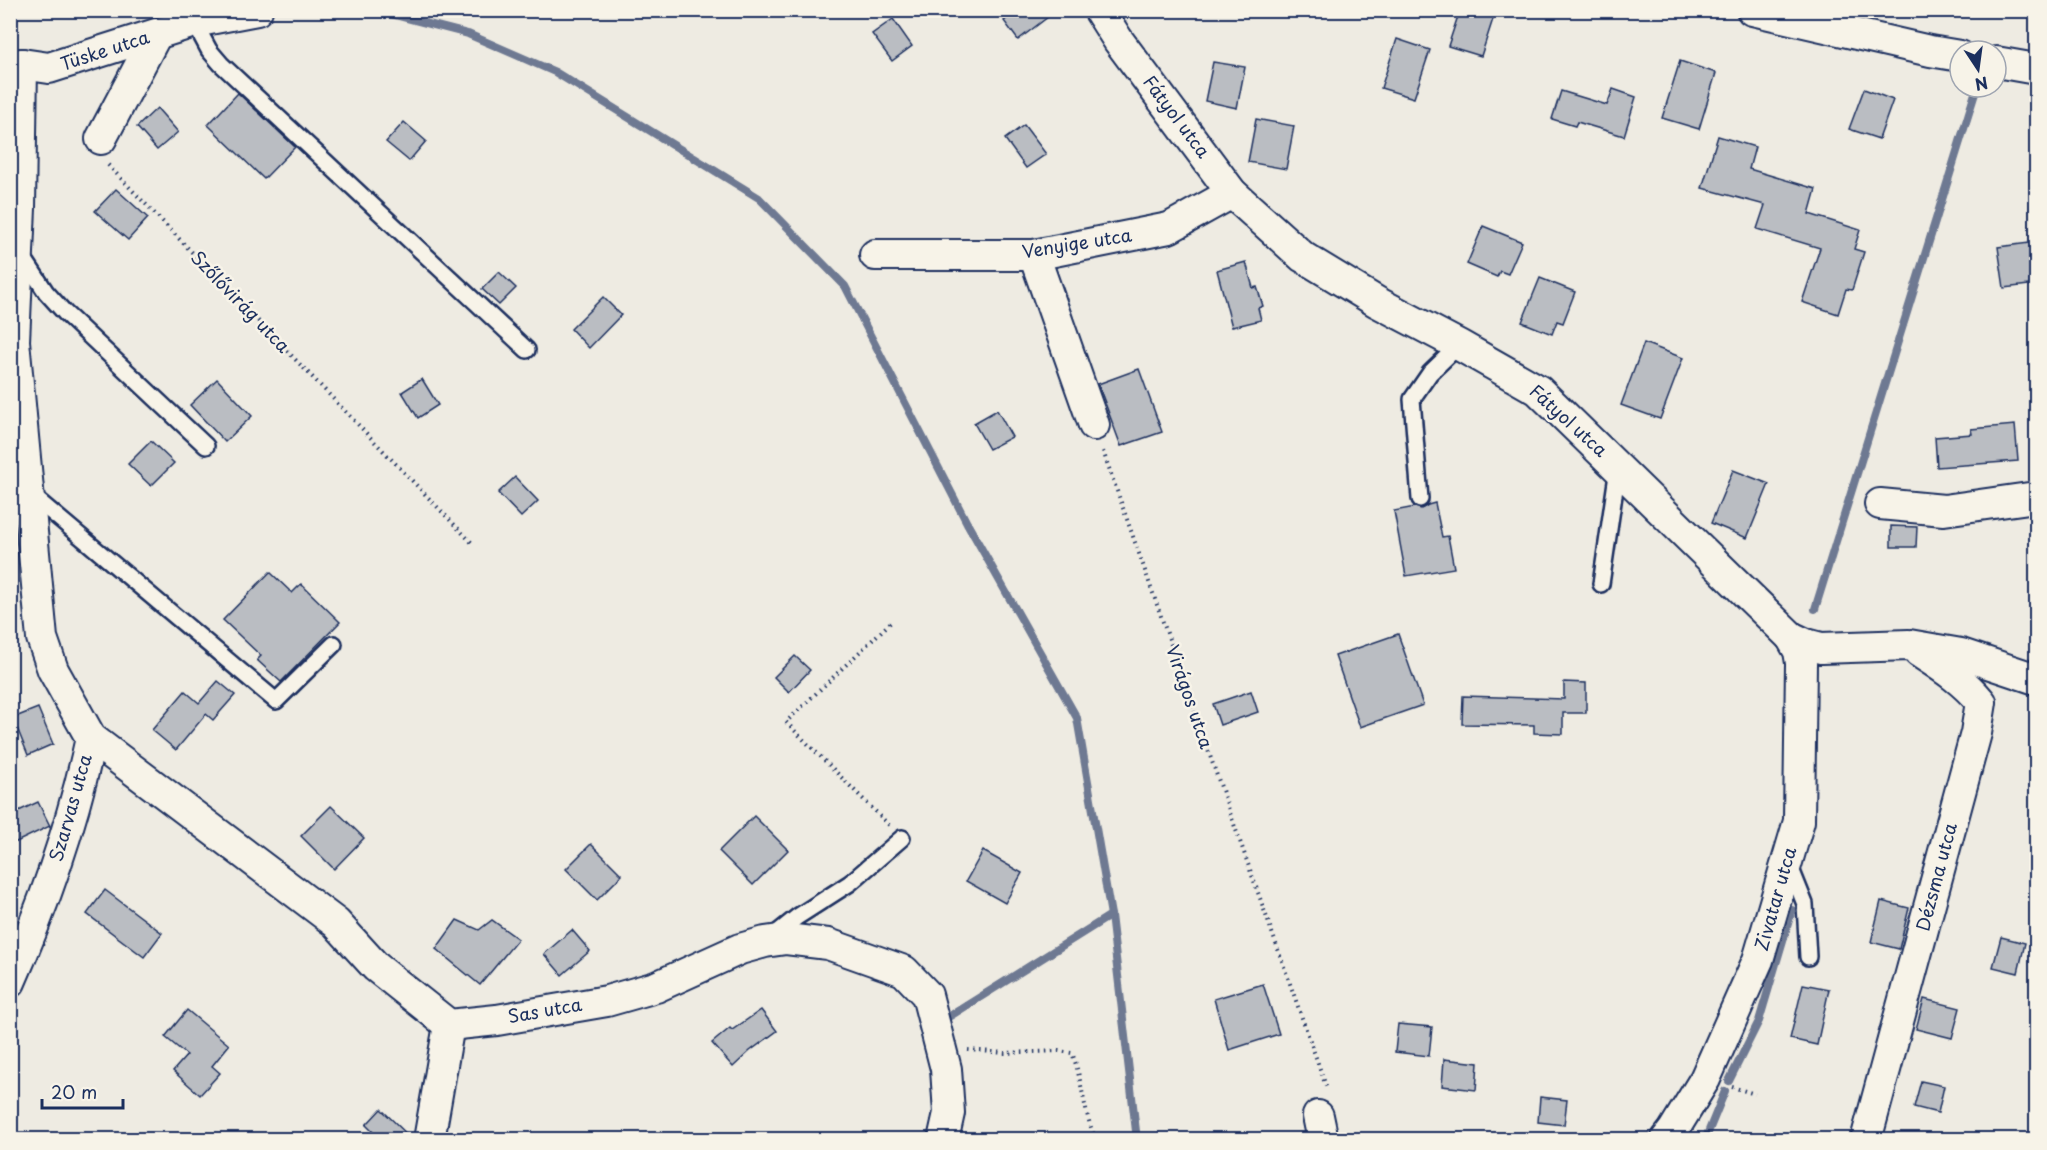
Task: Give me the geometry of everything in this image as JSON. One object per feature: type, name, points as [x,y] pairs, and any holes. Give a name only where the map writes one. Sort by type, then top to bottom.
[{"type":"street","name":"Tüske utca","points":[[16,56],[49,68],[194,22],[257,10]]},
{"type":"street","name":"Fátyol utca","points":[[1099,10],[1118,40],[1232,193],[1303,258],[1377,302],[1538,390],[1791,637],[1821,648],[1909,645],[1961,654],[2037,679]]},
{"type":"street","points":[[1767,12],[1948,54]]},
{"type":"street","points":[[101,139],[156,35]]},
{"type":"street","name":"Szarvas utca","points":[[10,982],[37,921],[82,781],[91,738],[53,670],[42,638],[14,341],[18,248],[15,211],[16,56]]},
{"type":"street","points":[[2008,64],[2037,69]]},
{"type":"street","name":"Venyige utca","points":[[875,255],[1034,255],[1169,228],[1232,193]]},
{"type":"street","points":[[1034,255],[1094,425]]},
{"type":"street","points":[[1880,504],[1944,510],[2037,498]]},
{"type":"street","name":"Zivatar utca","points":[[1666,1140],[1705,1079],[1758,960],[1799,821],[1801,663],[1791,637]]},
{"type":"street","name":"Dézsma utca","points":[[1866,1140],[1976,734],[1981,702],[1967,685],[1951,672],[1909,645]]},
{"type":"street","points":[[91,738],[336,923],[376,967],[449,1025],[429,1140]]},
{"type":"street","name":"Sas utca","points":[[449,1025],[497,1020],[607,1001],[656,987],[740,949],[765,942],[786,939],[828,944],[904,971],[927,995],[946,1069],[949,1113],[943,1140]]},
{"type":"lane","points":[[194,22],[209,50],[221,64],[527,350]]},
{"type":"lane","points":[[18,248],[33,274],[65,313],[206,446]]},
{"type":"lane","points":[[1420,499],[1412,399],[1430,373],[1459,345]]},
{"type":"lane","points":[[1600,584],[1618,468]]},
{"type":"lane","points":[[29,492],[276,701],[334,644]]},
{"type":"lane","points":[[765,942],[797,917],[850,883],[902,838]]},
{"type":"lane","points":[[1787,861],[1805,904],[1808,957]]},
{"type":"path","name":"Szőlővirág utca","points":[[101,139],[102,159],[474,544]]},
{"type":"path","name":"Virágos utca","points":[[1094,425],[1323,1117]]},
{"type":"path","points":[[891,622],[786,722],[902,838]]},
{"type":"path","points":[[941,1052],[969,1050],[1005,1053],[1059,1051],[1072,1053],[1077,1066],[1089,1124],[1096,1140]]},
{"type":"building","points":[[1018,10],[1057,10],[1018,40],[1004,21]]},
{"type":"building","points":[[1460,10],[1475,10],[1494,16],[1481,56],[1448,46]]},
{"type":"building","points":[[893,19],[912,46],[892,61],[872,34]]},
{"type":"building","points":[[1397,39],[1430,50],[1414,98],[1381,88]]},
{"type":"building","points":[[1680,61],[1716,73],[1699,129],[1662,118]]},
{"type":"building","points":[[1213,62],[1245,67],[1237,108],[1205,101]]},
{"type":"building","points":[[1613,89],[1636,97],[1624,136],[1577,122],[1575,126],[1552,119],[1561,91],[1607,105]]},
{"type":"building","points":[[1864,89],[1893,100],[1879,139],[1849,129]]},
{"type":"building","points":[[238,93],[295,147],[264,179],[208,125]]},
{"type":"building","points":[[157,108],[178,132],[157,150],[137,127]]},
{"type":"building","points":[[1256,119],[1294,126],[1286,169],[1248,162]]},
{"type":"building","points":[[404,122],[426,141],[409,161],[386,142]]},
{"type":"building","points":[[1024,125],[1046,154],[1026,168],[1005,139]]},
{"type":"building","points":[[1718,136],[1755,147],[1749,169],[1816,189],[1809,214],[1860,230],[1854,249],[1864,252],[1852,290],[1846,289],[1838,314],[1802,302],[1820,248],[1757,229],[1765,205],[1702,188]]},
{"type":"building","points":[[116,189],[148,218],[128,240],[95,211]]},
{"type":"building","points":[[1483,226],[1522,242],[1508,274],[1500,271],[1497,277],[1467,264]]},
{"type":"building","points":[[2037,242],[2037,284],[2004,288],[1998,247]]},
{"type":"building","points":[[1246,262],[1253,288],[1257,287],[1263,306],[1258,308],[1261,320],[1232,327],[1217,270]]},
{"type":"building","points":[[499,272],[516,288],[499,305],[482,289]]},
{"type":"building","points":[[1540,278],[1575,292],[1563,323],[1557,321],[1552,334],[1522,322]]},
{"type":"building","points":[[603,297],[621,315],[589,348],[571,329]]},
{"type":"building","points":[[1644,343],[1683,358],[1660,419],[1621,405]]},
{"type":"building","points":[[1139,369],[1162,432],[1121,446],[1098,384]]},
{"type":"building","points":[[217,379],[252,416],[225,442],[190,405]]},
{"type":"building","points":[[422,379],[438,405],[418,418],[402,392]]},
{"type":"building","points":[[997,410],[1012,437],[989,449],[974,423]]},
{"type":"building","points":[[2015,425],[2018,461],[1937,467],[1935,437],[1972,434],[1971,429]]},
{"type":"building","points":[[151,441],[174,463],[151,486],[128,464]]},
{"type":"building","points":[[1733,470],[1769,484],[1747,538],[1711,523]]},
{"type":"building","points":[[515,477],[538,501],[521,517],[498,493]]},
{"type":"building","points":[[1435,503],[1442,537],[1448,536],[1454,568],[1406,576],[1394,511],[1415,507],[1421,509]]},
{"type":"building","points":[[1891,526],[1917,527],[1916,547],[1891,547]]},
{"type":"building","points":[[270,572],[292,593],[301,584],[340,622],[281,682],[257,660],[261,656],[223,620]]},
{"type":"building","points":[[1398,634],[1423,705],[1360,727],[1335,656]]},
{"type":"building","points":[[795,656],[810,670],[789,692],[774,677]]},
{"type":"building","points":[[218,681],[235,695],[213,720],[206,714],[176,750],[152,730],[185,691],[199,703]]},
{"type":"building","points":[[1564,682],[1586,683],[1586,713],[1563,713],[1563,734],[1534,733],[1534,725],[1462,724],[1463,696],[1564,699]]},
{"type":"building","points":[[1251,691],[1258,712],[1220,725],[1213,704]]},
{"type":"building","points":[[38,708],[53,744],[28,755],[13,718]]},
{"type":"building","points":[[38,802],[50,826],[10,845],[10,815]]},
{"type":"building","points":[[331,806],[364,838],[334,869],[301,836]]},
{"type":"building","points":[[754,816],[788,850],[753,885],[719,851]]},
{"type":"building","points":[[591,844],[622,875],[597,900],[566,869]]},
{"type":"building","points":[[983,851],[1022,873],[1005,903],[966,881]]},
{"type":"building","points":[[105,890],[162,933],[144,957],[87,914]]},
{"type":"building","points":[[1881,901],[1909,908],[1899,949],[1871,942]]},
{"type":"building","points":[[457,920],[479,930],[492,920],[518,939],[480,985],[436,949]]},
{"type":"building","points":[[572,930],[590,951],[562,975],[544,954]]},
{"type":"building","points":[[2001,937],[2025,943],[2018,973],[1993,967]]},
{"type":"building","points":[[1263,984],[1279,1034],[1229,1050],[1214,999]]},
{"type":"building","points":[[1803,984],[1829,989],[1817,1045],[1790,1039]]},
{"type":"building","points":[[1924,999],[1960,1008],[1952,1038],[1916,1029]]},
{"type":"building","points":[[187,1010],[229,1045],[212,1066],[220,1073],[200,1095],[173,1071],[187,1055],[165,1037]]},
{"type":"building","points":[[761,1010],[777,1031],[733,1067],[712,1043],[730,1028],[732,1030]]},
{"type":"building","points":[[1398,1024],[1432,1027],[1429,1056],[1395,1052]]},
{"type":"building","points":[[1444,1059],[1478,1063],[1476,1090],[1442,1086]]},
{"type":"building","points":[[1921,1081],[1944,1086],[1938,1113],[1914,1107]]},
{"type":"building","points":[[1540,1097],[1567,1100],[1564,1125],[1538,1122]]},
{"type":"building","points":[[381,1109],[412,1140],[381,1140],[366,1125]]},
{"type":"waterway","points":[[375,10],[468,34],[555,72],[759,198],[845,286],[967,523],[1077,718],[1111,915],[1137,1140]]},
{"type":"waterway","points":[[1815,609],[1973,99]]},
{"type":"waterway","points":[[1729,1081],[1759,1021],[1792,910]]},
{"type":"waterway","points":[[950,1016],[1111,915]]},
{"type":"waterway","points":[[1705,1140],[1725,1091]]}]
